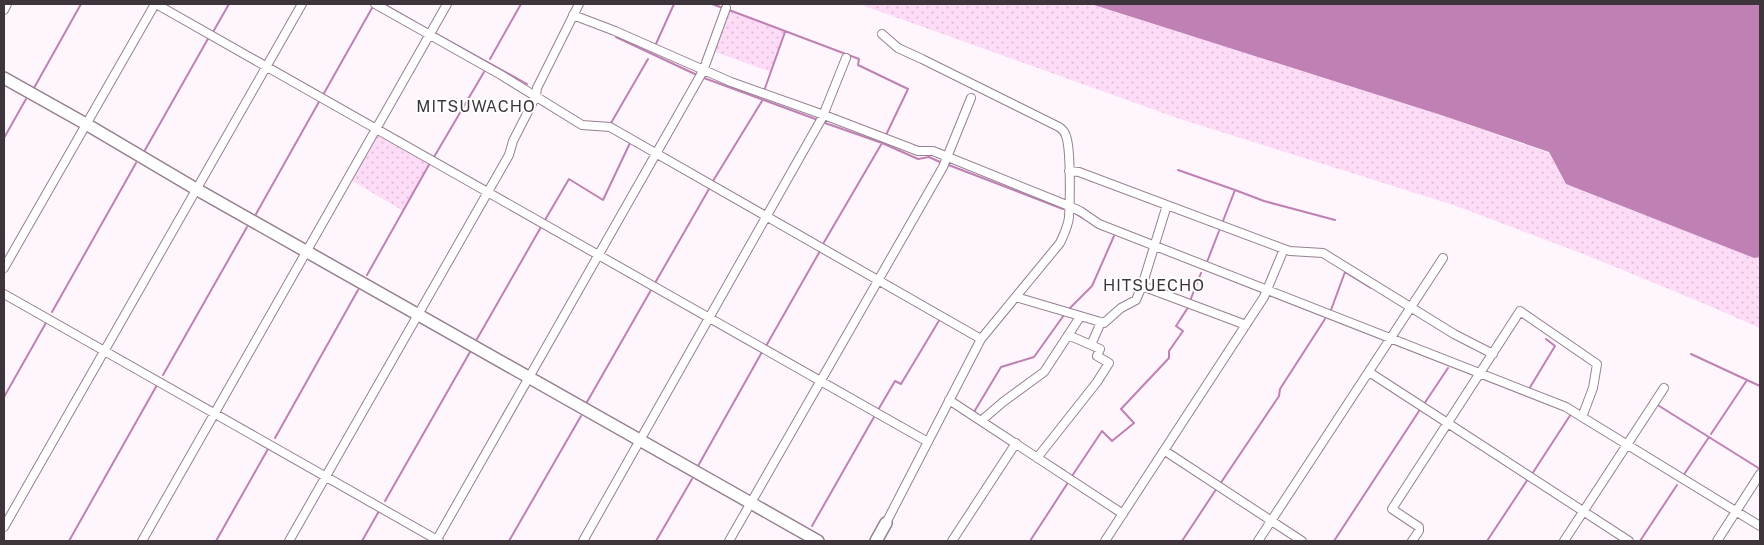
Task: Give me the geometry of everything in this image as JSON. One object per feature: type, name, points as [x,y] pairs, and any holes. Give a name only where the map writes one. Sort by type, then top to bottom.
[{"type":"street","points":[[4,10],[7,4]]},
{"type":"street","points":[[4,268],[155,4],[928,442]]},
{"type":"street","points":[[4,527],[302,4]]},
{"type":"street","points":[[375,4],[430,34],[582,125],[610,127],[981,339]]},
{"type":"street","points":[[142,541],[448,4]]},
{"type":"street","points":[[289,541],[509,155],[513,141],[536,96],[537,88],[579,4]]},
{"type":"street","points":[[4,294],[216,412],[437,541],[704,71],[726,8]]},
{"type":"street","points":[[573,15],[615,31],[731,82],[824,115],[918,152],[933,151],[946,160],[1069,206],[1099,224],[1566,406],[1626,447],[1760,526]]},
{"type":"street","points":[[876,541],[981,339],[1060,243],[1066,231],[1069,206],[1066,136],[1059,127],[898,48],[882,34]]},
{"type":"street","points":[[583,541],[824,115],[846,58]]},
{"type":"street","points":[[4,78],[196,189],[818,541]]},
{"type":"street","points":[[729,541],[946,160],[971,98]]},
{"type":"street","points":[[1069,171],[1079,172],[1290,251],[1323,253],[1474,345],[1493,354]]},
{"type":"street","points":[[1016,297],[1104,323],[1121,308],[1136,300],[1156,245],[1167,205]]},
{"type":"street","points":[[1105,541],[1246,325],[1268,289],[1284,249]]},
{"type":"street","points":[[1258,541],[1443,258]]},
{"type":"street","points":[[1142,286],[1246,325]]},
{"type":"street","points":[[1412,541],[1419,531],[1418,527],[1392,509],[1520,311],[1597,364],[1594,388],[1582,418]]},
{"type":"street","points":[[981,420],[1044,372],[1080,317]]},
{"type":"street","points":[[1091,345],[1101,322]]},
{"type":"street","points":[[1037,458],[1097,382],[1109,363],[1097,356],[1100,349],[1068,335]]},
{"type":"street","points":[[1369,372],[1629,541]]},
{"type":"street","points":[[1564,541],[1664,388]]},
{"type":"street","points":[[949,400],[1124,514]]},
{"type":"street","points":[[952,541],[1016,443]]},
{"type":"street","points":[[1165,451],[1302,541]]},
{"type":"street","points":[[1717,541],[1760,474]]},
{"type":"shaded area","points":[[859,4],[1091,4],[1441,115],[1549,153],[1566,184],[1754,258],[1760,257],[1760,328],[1586,255],[1456,206],[1177,118]]},
{"type":"shaded area","points":[[1091,4],[1760,4],[1760,257],[1754,258],[1566,184],[1549,152],[1441,115]]},
{"type":"shaded area","points":[[729,10],[785,32],[771,72],[713,51]]},
{"type":"shaded area","points":[[378,133],[430,163],[403,211],[351,180]]},
{"type":"shaded area","points":[[4,289],[326,472],[325,474],[4,291]]},
{"type":"waterway","points":[[34,88],[81,4]]},
{"type":"waterway","points":[[213,32],[229,4]]},
{"type":"waterway","points":[[384,4],[429,30]]},
{"type":"waterway","points":[[490,59],[521,4]]},
{"type":"waterway","points":[[655,46],[674,4]]},
{"type":"waterway","points":[[712,4],[723,8]]},
{"type":"waterway","points":[[323,95],[372,8]]},
{"type":"waterway","points":[[729,10],[859,59],[858,65],[908,89],[885,137]]},
{"type":"waterway","points":[[764,91],[785,32]]},
{"type":"waterway","points":[[435,33],[527,84]]},
{"type":"waterway","points":[[145,150],[209,37]]},
{"type":"waterway","points":[[616,37],[697,75]]},
{"type":"waterway","points":[[616,126],[611,123],[648,59]]},
{"type":"waterway","points":[[434,157],[484,72]]},
{"type":"waterway","points":[[704,78],[818,120]]},
{"type":"waterway","points":[[4,138],[26,99]]},
{"type":"waterway","points":[[256,214],[320,100]]},
{"type":"waterway","points":[[713,181],[762,101]]},
{"type":"waterway","points":[[825,123],[882,143],[918,159],[929,157],[942,163]]},
{"type":"waterway","points":[[545,220],[569,179],[603,200],[630,143]]},
{"type":"waterway","points":[[823,244],[882,143]]},
{"type":"waterway","points":[[52,312],[136,163]]},
{"type":"waterway","points":[[367,275],[430,163]]},
{"type":"waterway","points":[[946,164],[1063,209]]},
{"type":"waterway","points":[[1178,170],[1235,190],[1223,221]]},
{"type":"waterway","points":[[655,283],[709,189]]},
{"type":"waterway","points":[[1235,190],[1264,201],[1335,220]]},
{"type":"waterway","points":[[1076,214],[1088,221]]},
{"type":"waterway","points":[[163,375],[247,227]]},
{"type":"waterway","points":[[477,339],[541,227]]},
{"type":"waterway","points":[[1207,262],[1219,231]]},
{"type":"waterway","points":[[1069,309],[1092,286],[1114,236]]},
{"type":"waterway","points":[[766,346],[820,251]]},
{"type":"waterway","points":[[1331,310],[1345,272],[1371,288]]},
{"type":"waterway","points":[[1190,301],[1201,273]]},
{"type":"waterway","points":[[275,438],[358,290]]},
{"type":"waterway","points":[[587,402],[651,290]]},
{"type":"waterway","points":[[1072,476],[1102,431],[1112,441],[1134,423],[1121,409],[1169,358],[1169,351],[1183,331],[1176,326],[1189,306]]},
{"type":"waterway","points":[[976,413],[974,412],[1001,367],[1034,357],[1064,315]]},
{"type":"waterway","points":[[878,410],[895,381],[901,384],[940,319]]},
{"type":"waterway","points":[[1220,484],[1279,396],[1280,389],[1325,319]]},
{"type":"waterway","points":[[4,397],[47,321]]},
{"type":"waterway","points":[[1529,389],[1555,346],[1546,339]]},
{"type":"waterway","points":[[385,501],[470,352]]},
{"type":"waterway","points":[[698,466],[762,352]]},
{"type":"waterway","points":[[1691,354],[1747,380]]},
{"type":"waterway","points":[[1424,404],[1448,368]]},
{"type":"waterway","points":[[1711,434],[1747,380],[1760,386]]},
{"type":"waterway","points":[[69,541],[157,385]]},
{"type":"waterway","points":[[1656,404],[1760,469]]},
{"type":"waterway","points":[[1334,541],[1421,408]]},
{"type":"waterway","points":[[1532,474],[1571,414]]},
{"type":"waterway","points":[[509,541],[581,416]]},
{"type":"waterway","points":[[812,526],[874,417]]},
{"type":"waterway","points":[[1683,476],[1709,437]]},
{"type":"waterway","points":[[216,541],[268,449]]},
{"type":"waterway","points":[[1043,457],[1065,471]]},
{"type":"waterway","points":[[656,541],[692,479]]},
{"type":"waterway","points":[[1487,541],[1528,479]]},
{"type":"waterway","points":[[1030,541],[1069,481]]},
{"type":"waterway","points":[[1640,541],[1677,485]]},
{"type":"waterway","points":[[1182,541],[1217,488]]},
{"type":"waterway","points":[[362,541],[379,511]]},
{"type":"district","name":"MITSUWACHO","points":[[476,106]]},
{"type":"district","name":"HITSUECHO","points":[[1154,285]]}]
